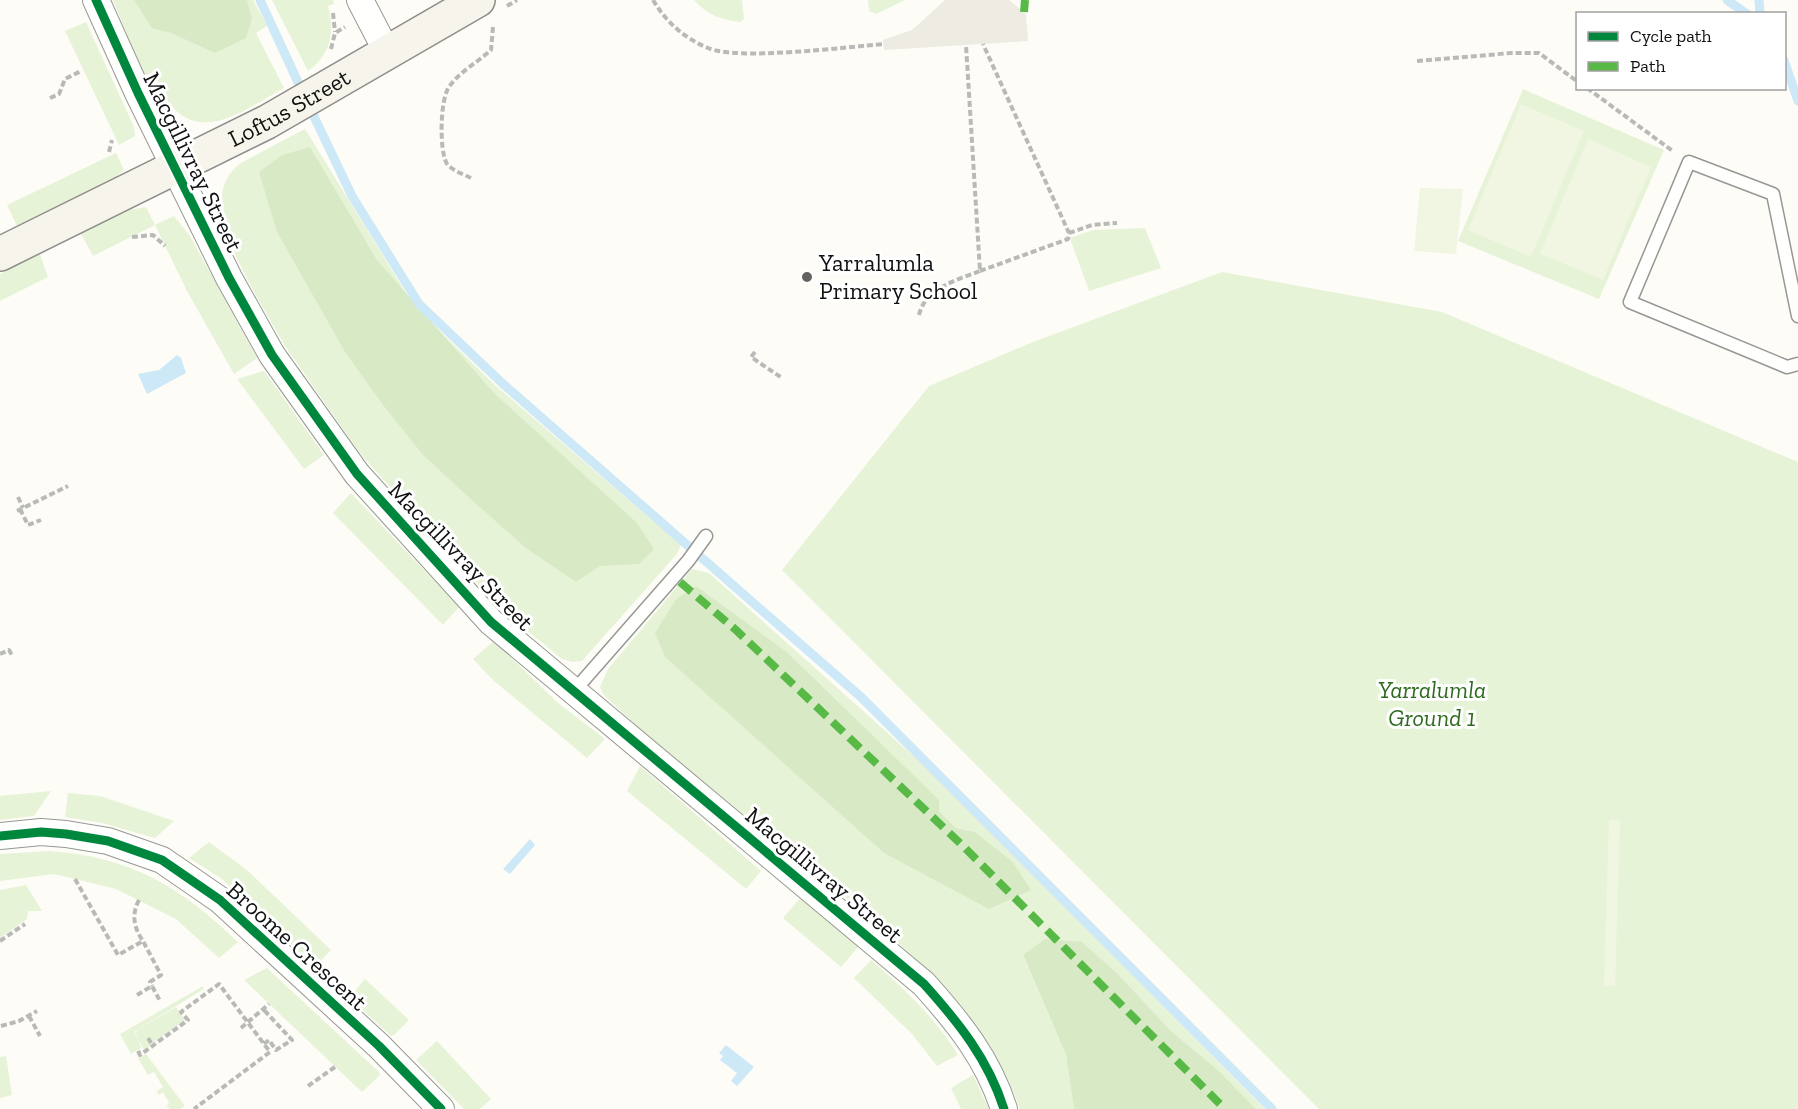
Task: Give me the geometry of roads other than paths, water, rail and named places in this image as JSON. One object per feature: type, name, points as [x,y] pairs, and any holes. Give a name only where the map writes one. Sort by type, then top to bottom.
[{"type":"street","name":"Macgillivray Street","points":[[96,0],[174,169],[229,278],[272,355],[342,456],[491,622],[924,984],[960,1024],[982,1056],[1004,1109]]},
{"type":"street","points":[[360,0],[387,52]]},
{"type":"street","name":"Loftus Street","points":[[0,254],[174,169],[305,100],[387,52],[485,13]]},
{"type":"street","name":"Broome Crescent","points":[[0,836],[41,832],[66,834],[108,841],[162,860],[220,900],[379,1046],[441,1109]]},
{"type":"lane","points":[[1798,316],[1773,194],[1689,162],[1630,302],[1786,367],[1798,364]]},
{"type":"lane","points":[[574,691],[688,561],[706,536]]},
{"type":"water","points":[[177,355],[181,358],[186,373],[147,394],[138,374],[159,370]]},
{"type":"water","points":[[530,839],[535,845],[510,874],[503,869]]},
{"type":"water","points":[[726,1045],[754,1067],[737,1086],[731,1081],[737,1073],[720,1060],[723,1056],[719,1053]]},
{"type":"waterway","points":[[260,0],[303,93]]},
{"type":"waterway","points":[[1727,0],[1744,12]]},
{"type":"waterway","points":[[1759,0],[1760,12]]},
{"type":"waterway","points":[[1786,66],[1798,101]]},
{"type":"waterway","points":[[309,106],[352,196],[419,304],[502,383],[861,697],[1272,1109]]},
{"type":"place","name":"Yarralumla Primary School","points":[[807,277]]},
{"type":"park label","name":"Yarralumla Ground 1","points":[[1432,704]]}]
